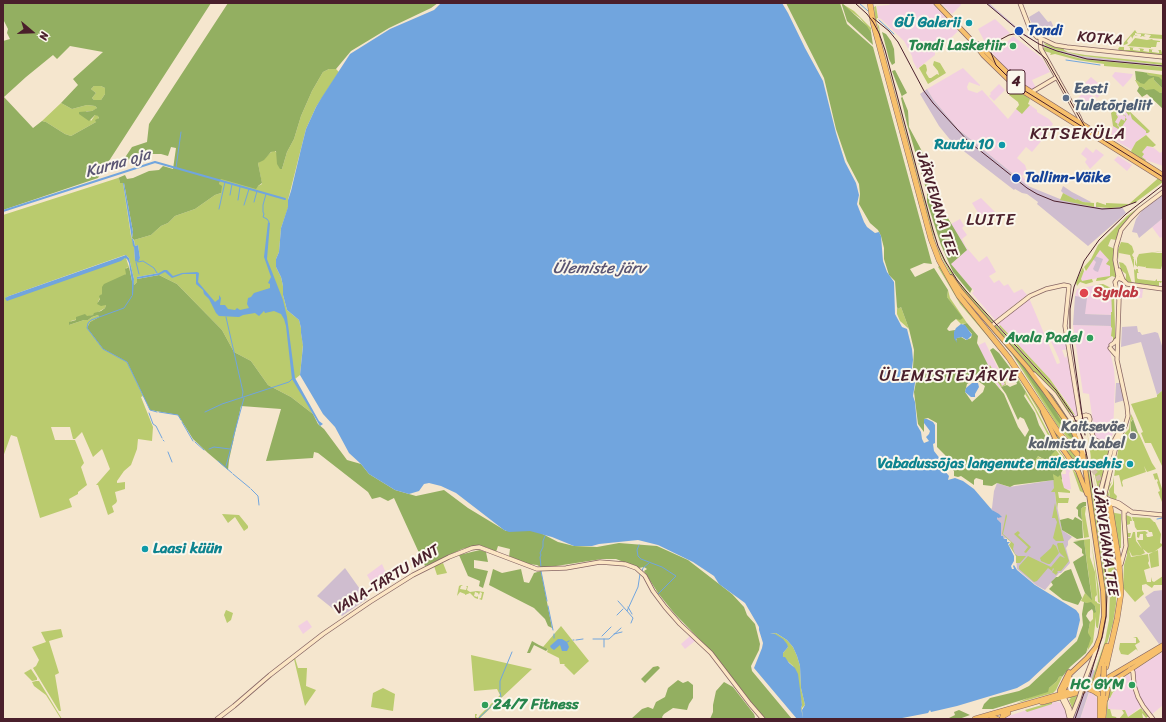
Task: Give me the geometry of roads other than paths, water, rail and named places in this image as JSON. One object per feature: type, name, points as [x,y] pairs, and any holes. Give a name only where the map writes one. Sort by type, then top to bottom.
[{"type":"highway","name":"JÄRVEVANA TEE","points":[[871,3],[876,28],[932,239],[937,252],[958,291],[988,324]]},
{"type":"highway","name":"JÄRVEVANA TEE","points":[[871,3],[874,26],[934,251],[946,276],[959,296],[1009,358],[1033,394]]},
{"type":"highway","points":[[988,324],[1011,355],[1059,430],[1079,452]]},
{"type":"highway","points":[[1033,394],[1058,432],[1079,452]]},
{"type":"highway","points":[[1103,683],[1097,681],[1104,666],[1119,610],[1120,576],[1107,507]]},
{"type":"highway","points":[[1102,719],[1104,666],[1108,644],[1116,618],[1120,576]]},
{"type":"highway","points":[[1076,691],[1089,689],[1103,683]]},
{"type":"highway","points":[[986,719],[1103,683]]},
{"type":"highway","points":[[1089,689],[1104,697]]},
{"type":"highway","points":[[975,719],[998,716],[1061,696]]},
{"type":"main road","name":"4","points":[[937,3],[984,53],[1029,93],[1141,163],[1163,175]]},
{"type":"main road","name":"4","points":[[1029,93],[1081,124],[1086,129],[1119,147],[1163,179]]},
{"type":"main road","points":[[1109,138],[1119,147]]},
{"type":"main road","name":"JÄRVEVANA TEE","points":[[988,324],[995,329],[1027,367],[1073,431],[1086,474]]},
{"type":"main road","name":"JÄRVEVANA TEE","points":[[1033,394],[1055,438],[1070,460],[1077,465],[1083,464],[1086,474],[1104,601],[1104,616],[1100,637],[1093,651],[1070,674],[1061,696]]},
{"type":"main road","points":[[1070,460],[1076,462],[1080,460],[1082,457],[1079,452]]},
{"type":"main road","name":"JÄRVEVANA TEE","points":[[1061,696],[1060,689],[1070,670],[1092,648],[1097,639],[1101,616],[1101,594],[1088,498],[1077,465]]},
{"type":"main road","points":[[1104,697],[1111,685],[1127,668],[1163,644]]},
{"type":"main road","points":[[1103,683],[1163,648]]},
{"type":"main road","points":[[1104,666],[1100,674],[1103,683],[1104,697]]},
{"type":"main road","points":[[1076,691],[1070,687],[1069,682],[1071,676],[1078,667]]},
{"type":"main road","points":[[1103,683],[1116,679]]},
{"type":"main road","points":[[1039,703],[1061,696],[1064,680]]},
{"type":"street","points":[[1020,3],[1030,29],[1040,38],[1039,48],[1086,129]]},
{"type":"street","name":"KOTKA","points":[[1040,38],[1071,48],[1163,57]]},
{"type":"street","points":[[1029,93],[1056,77]]},
{"type":"street","points":[[1079,117],[1081,124]]},
{"type":"street","points":[[1114,540],[1114,550],[1110,551],[1108,547],[1102,495],[1113,446],[1128,416],[1116,355],[1118,300],[1115,281],[1118,276],[1115,260],[1116,247],[1119,235],[1125,224],[1147,203],[1163,191]]},
{"type":"street","points":[[1116,247],[1118,268],[1123,280],[1120,291],[1120,304],[1117,319]]},
{"type":"street","points":[[1117,279],[1120,278],[1126,283],[1132,285],[1163,289]]},
{"type":"street","points":[[988,324],[994,324],[1031,295],[1046,289],[1064,285],[1069,286],[1065,326],[1079,419],[1077,429],[1086,461],[1086,474]]},
{"type":"street","points":[[1115,286],[1118,288],[1132,285]]},
{"type":"street","points":[[994,324],[993,326],[995,329]]},
{"type":"street","points":[[1116,355],[1111,347],[1117,337]]},
{"type":"street","points":[[1027,367],[1054,394],[1070,418],[1087,422],[1094,439],[1106,445],[1113,446]]},
{"type":"street","points":[[1106,445],[1111,443],[1114,439],[1125,418],[1125,400]]},
{"type":"street","points":[[1079,419],[1088,416],[1090,418],[1087,422]]},
{"type":"street","points":[[1102,495],[1109,475],[1114,439]]},
{"type":"street","points":[[1106,445],[1110,449],[1110,456]]},
{"type":"street","points":[[1102,495],[1107,499],[1117,502],[1130,514],[1138,516],[1163,516]]},
{"type":"street","points":[[1102,504],[1117,502]]},
{"type":"street","points":[[1102,504],[1107,507],[1116,505],[1137,514],[1163,516]]},
{"type":"street","points":[[1102,504],[1107,507]]},
{"type":"street","points":[[1107,507],[1106,532],[1108,552],[1116,562],[1120,576]]},
{"type":"street","points":[[1120,576],[1121,564],[1126,546],[1124,523],[1125,509]]},
{"type":"street","points":[[1114,540],[1118,547],[1122,548],[1124,545],[1122,520],[1125,509]]},
{"type":"street","points":[[1124,523],[1125,515],[1130,514]]},
{"type":"street","name":"VANA-TARTU MNT","points":[[217,719],[323,634],[370,602],[413,575],[465,550],[479,547],[537,569],[557,569],[595,562],[607,562],[638,569],[669,612],[711,653],[752,708],[764,719]]},
{"type":"street","points":[[1070,719],[1100,637]]},
{"type":"street","points":[[1127,668],[1132,675],[1138,697],[1153,719]]},
{"type":"street","points":[[1122,675],[1132,675]]},
{"type":"street","points":[[1070,719],[1068,699],[1076,691]]},
{"type":"street","points":[[1061,696],[1076,691]]},
{"type":"street","points":[[1061,696],[1070,719]]},
{"type":"street","points":[[1061,696],[1070,709]]},
{"type":"water","name":"Ülemiste järv","points":[[441,3],[782,3],[823,81],[845,162],[856,183],[859,195],[857,204],[864,222],[867,227],[875,233],[879,232],[881,236],[883,261],[887,272],[894,282],[895,314],[902,327],[907,329],[912,349],[912,368],[915,383],[913,396],[917,425],[921,432],[922,439],[924,443],[929,441],[926,437],[930,431],[924,423],[924,419],[927,419],[935,425],[935,443],[933,444],[934,451],[941,460],[944,470],[949,476],[948,480],[955,478],[963,481],[974,489],[992,510],[1002,517],[997,517],[997,519],[1001,523],[1001,536],[1003,536],[1004,539],[1007,539],[1007,542],[1010,542],[1008,544],[1014,556],[1014,561],[1011,566],[1012,569],[1014,569],[1014,565],[1017,570],[1035,585],[1076,610],[1079,614],[1080,620],[1076,637],[1029,681],[1017,688],[957,706],[931,712],[930,710],[928,713],[897,719],[797,719],[754,668],[763,643],[759,627],[745,603],[719,584],[714,576],[693,562],[658,545],[638,540],[592,546],[574,546],[552,537],[530,531],[509,532],[504,530],[456,493],[441,486],[429,483],[424,484],[419,491],[409,494],[395,490],[369,474],[349,453],[335,427],[323,414],[300,375],[303,346],[301,328],[299,320],[287,310],[283,295],[281,277],[276,267],[276,259],[279,252],[281,228],[288,207],[288,200],[306,129],[322,97],[350,54],[390,29],[434,10]],"holes":[[[776,633],[787,640],[793,647],[800,666],[801,688],[805,705],[802,710],[803,718],[801,708],[802,705],[798,674],[795,668],[785,657],[783,657],[783,653],[788,647],[787,644],[783,639],[775,634],[770,634]]]},
{"type":"water","points":[[123,183],[133,232],[132,238],[135,246],[138,245],[140,258],[138,262],[135,261]]},
{"type":"water","points":[[268,222],[270,223],[267,259],[283,300],[287,317],[295,378],[319,421],[323,424],[320,426],[292,379],[286,326],[281,314],[274,311],[265,313],[264,311],[259,316],[255,313],[239,317],[219,316],[209,299],[204,294],[203,290],[196,284],[196,274],[183,274],[172,278],[165,272],[159,275],[137,279],[137,277],[159,273],[164,270],[167,270],[173,276],[182,273],[197,272],[199,273],[198,282],[215,302],[219,299],[219,295],[221,298],[220,305],[225,305],[228,309],[235,310],[237,308],[240,310],[249,308],[247,304],[248,298],[254,293],[270,288],[270,284],[268,283],[271,277],[264,257]]},
{"type":"water","points":[[126,255],[129,258],[134,279],[132,296],[132,282],[129,263],[125,258],[121,261],[7,301],[5,298],[9,296]]},
{"type":"water","points":[[961,324],[965,325],[972,335],[967,340],[962,337],[957,338],[957,343],[954,338],[954,332]]},
{"type":"water","points":[[972,383],[978,383],[979,387],[975,397],[971,397],[965,392],[966,388]]},
{"type":"water","points":[[558,639],[562,639],[567,642],[569,647],[567,651],[562,651],[560,645],[554,650],[551,648],[550,646]]},
{"type":"waterway","points":[[859,3],[868,11]]},
{"type":"waterway","points":[[879,20],[894,34]]},
{"type":"waterway","points":[[1066,60],[1100,65]]},
{"type":"waterway","points":[[176,168],[181,132]]},
{"type":"waterway","name":"Kurna oja","points":[[3,211],[155,162],[285,199]]},
{"type":"waterway","points":[[219,209],[225,182]]},
{"type":"waterway","points":[[230,195],[232,184]]},
{"type":"waterway","points":[[238,200],[240,187]]},
{"type":"waterway","points":[[244,205],[249,189]]},
{"type":"waterway","points":[[254,202],[257,191]]},
{"type":"waterway","points":[[266,194],[263,205],[263,217],[269,222]]},
{"type":"waterway","points":[[138,262],[143,261],[154,268],[157,273]]},
{"type":"waterway","points":[[136,262],[139,274]]},
{"type":"waterway","points":[[132,296],[124,308],[91,320],[88,323],[87,328],[103,349],[127,362],[150,410],[157,412]]},
{"type":"waterway","points":[[226,317],[243,392],[242,398]]},
{"type":"waterway","points":[[205,412],[222,404],[289,382],[292,379]]},
{"type":"waterway","points":[[233,438],[244,398]]},
{"type":"waterway","points":[[159,412],[178,415],[181,420]]},
{"type":"waterway","points":[[149,413],[153,424],[156,426],[162,438]]},
{"type":"waterway","points":[[182,422],[193,441]]},
{"type":"waterway","points":[[226,466],[233,440]]},
{"type":"waterway","points":[[195,442],[204,450]]},
{"type":"waterway","points":[[209,449],[214,447],[230,449]]},
{"type":"waterway","points":[[168,452],[172,462]]},
{"type":"waterway","points":[[218,461],[232,473]]},
{"type":"waterway","points":[[233,474],[250,488]]},
{"type":"waterway","points":[[251,489],[258,496],[259,505]]},
{"type":"waterway","points":[[1157,519],[1163,518]]},
{"type":"waterway","points":[[541,567],[540,553],[545,536]]},
{"type":"waterway","points":[[639,545],[637,550],[638,556],[641,559],[662,567],[676,576],[658,594]]},
{"type":"waterway","points":[[642,571],[643,568],[649,563]]},
{"type":"waterway","points":[[541,571],[547,601]]},
{"type":"waterway","points":[[631,623],[633,618],[627,611],[638,587],[640,574]]},
{"type":"waterway","points":[[618,601],[627,611]]},
{"type":"waterway","points":[[548,606],[553,630]]},
{"type":"waterway","points":[[628,607],[632,614]]},
{"type":"waterway","points":[[617,615],[623,609]]},
{"type":"waterway","points":[[602,636],[611,627]]},
{"type":"waterway","points":[[593,639],[609,639],[621,628]]},
{"type":"waterway","points":[[614,634],[622,632]]},
{"type":"waterway","points":[[576,640],[583,639]]},
{"type":"waterway","points":[[604,639],[604,647]]},
{"type":"waterway","points":[[500,690],[500,681],[512,652]]},
{"type":"waterway","points":[[478,719],[501,697],[500,692]]},
{"type":"tunnel","points":[[1079,452],[1097,475],[1109,502]]},
{"type":"tunnel","points":[[1105,498],[1107,507]]},
{"type":"tram line","points":[[1040,54],[1019,36],[1014,34],[992,44],[989,48],[996,65],[1017,86],[1163,177]]},
{"type":"tram line","points":[[1036,50],[1046,59],[1085,127]]},
{"type":"railway","points":[[855,3],[873,22],[885,50],[933,230],[945,261],[966,291],[1056,390],[1073,415],[1083,439],[1090,470],[1106,576],[1107,594],[1106,616],[1102,637],[1088,683]]},
{"type":"railway","points":[[986,3],[1023,34],[1039,44],[1057,51],[1087,59],[1163,66]]},
{"type":"railway","points":[[873,18],[889,31],[898,42],[924,91],[933,103],[968,141],[1027,188],[1054,201],[1102,209],[1120,208],[1136,202]]},
{"type":"railway","points":[[1085,435],[1070,328],[1070,309],[1074,287],[1084,261],[1099,240],[1126,214],[1163,185]]},
{"type":"railway","points":[[1075,719],[1089,679]]},
{"type":"place","name":"GÜ Galerii","points":[[969,23]]},
{"type":"place","name":"Tondi","points":[[1019,31]]},
{"type":"place","name":"Tondi Lasketiir","points":[[1013,46]]},
{"type":"place","name":"Eesti Tuletõrjeliit","points":[[1066,98]]},
{"type":"place","name":"Ruutu 10","points":[[1002,145]]},
{"type":"place","name":"Tallinn-Väike","points":[[1016,178]]},
{"type":"place","name":"Synlab","points":[[1084,293]]},
{"type":"place","name":"Avala Padel","points":[[1090,338]]},
{"type":"place","name":"Kaitseväe kalmistu kabel","points":[[1133,436]]},
{"type":"place","name":"Vabadussõjas langenute mälestusehis","points":[[1130,464]]},
{"type":"place","name":"Laasi küün","points":[[145,549]]},
{"type":"place","name":"HC GYM","points":[[1132,685]]},
{"type":"place","name":"24/7 Fitness","points":[[485,705]]},
{"type":"district","name":"KITSEKÜLA","points":[[1078,135]]},
{"type":"district","name":"LUITE","points":[[991,221]]},
{"type":"district","name":"ÜLEMISTEJÄRVE","points":[[949,377]]}]
